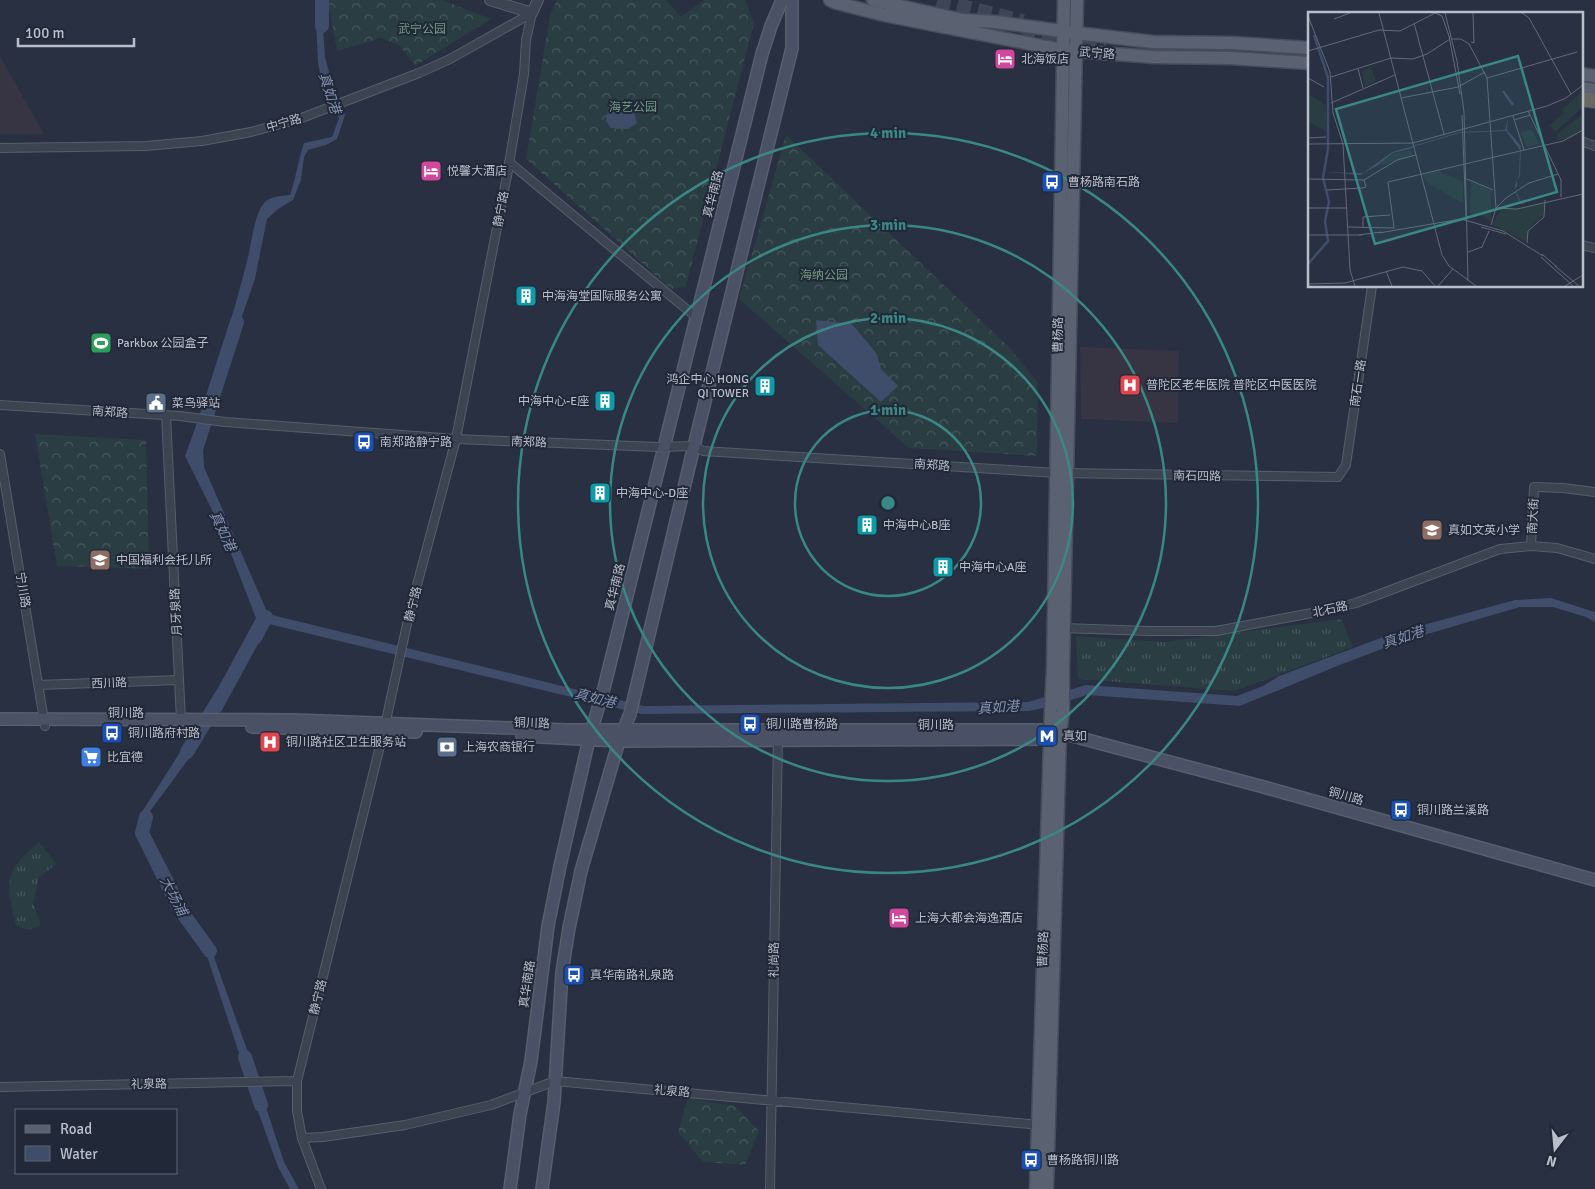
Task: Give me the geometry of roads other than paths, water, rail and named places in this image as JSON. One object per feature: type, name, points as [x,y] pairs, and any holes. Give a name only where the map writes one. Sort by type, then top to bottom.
[{"type":"highway","points":[[1582,98],[1595,101]]},
{"type":"main road","name":"真华南路","points":[[510,1189],[524,1093],[531,1061],[548,926],[560,866],[591,734],[762,54],[782,0]]},
{"type":"main road","points":[[542,1189],[556,1081],[562,972],[581,870],[619,740],[630,714],[636,691],[792,48],[792,0]]},
{"type":"main road","name":"武宁路","points":[[830,0],[884,16],[1068,50],[1154,57],[1308,62]]},
{"type":"main road","name":"武宁路","points":[[873,0],[962,20],[996,22],[1153,42],[1232,43],[1308,48]]},
{"type":"main road","name":"曹杨路","points":[[1036,1189],[1043,1126],[1053,734],[1057,710],[1061,473],[1070,372],[1068,50],[1063,30],[1064,0]]},
{"type":"main road","name":"曹杨路","points":[[1068,50],[1076,33],[1077,0]]},
{"type":"main road","points":[[1582,74],[1595,76]]},
{"type":"main road","points":[[1582,88],[1595,90]]},
{"type":"main road","name":"铜川路","points":[[0,719],[44,723],[384,726],[591,734],[619,740],[778,735],[1053,734],[1260,786],[1595,880]]},
{"type":"main road","name":"铜川路","points":[[0,726],[44,723],[181,720],[194,723]]},
{"type":"main road","name":"铜川路","points":[[591,734],[623,729],[778,735]]},
{"type":"main road","name":"曹杨路","points":[[1043,1126],[1047,1189]]},
{"type":"street","points":[[490,0],[532,13],[538,0]]},
{"type":"street","name":"中宁路","points":[[0,148],[146,146],[202,141],[251,132],[299,119],[419,73],[450,59],[532,13]]},
{"type":"street","name":"静宁路","points":[[321,1189],[302,1138],[297,1111],[297,1081],[384,726],[409,615],[456,439],[508,176],[524,74],[526,40],[532,13]]},
{"type":"street","points":[[1582,141],[1595,146]]},
{"type":"street","points":[[509,162],[696,317]]},
{"type":"street","points":[[1582,245],[1595,248]]},
{"type":"street","name":"南石一路","points":[[1338,477],[1346,466],[1372,288]]},
{"type":"street","name":"南郑路","points":[[0,405],[187,416],[225,422],[456,439],[664,447],[694,446],[704,451],[1061,473]]},
{"type":"street","name":"月牙泉路","points":[[166,415],[181,720]]},
{"type":"street","name":"宁川路","points":[[0,454],[44,723]]},
{"type":"street","name":"南石四路","points":[[1061,473],[1338,477]]},
{"type":"street","name":"南大街","points":[[1531,546],[1534,487],[1595,492]]},
{"type":"street","name":"北石路","points":[[1059,628],[1216,631],[1356,603],[1500,550],[1531,546],[1556,548],[1595,559]]},
{"type":"street","name":"西川路","points":[[38,686],[179,680]]},
{"type":"street","name":"礼尚路","points":[[770,1189],[778,735]]},
{"type":"street","name":"礼泉路","points":[[0,1087],[297,1081]]},
{"type":"street","name":"礼泉路","points":[[302,1138],[323,1137],[405,1125],[491,1105],[556,1081],[1043,1126]]},
{"type":"water","points":[[315,0],[321,0],[325,57],[333,87],[345,115],[337,139],[326,145],[308,150],[304,157],[301,180],[293,200],[278,209],[267,219],[255,279],[202,431],[204,467],[268,614],[644,706],[1028,702],[1086,685],[1237,696],[1263,686],[1279,676],[1394,633],[1515,600],[1551,598],[1595,612],[1595,622],[1586,617],[1553,607],[1520,607],[1400,642],[1240,706],[1087,695],[1029,711],[642,714],[269,624],[221,712],[205,712],[256,618],[221,528],[185,456],[228,330],[259,212],[267,200],[290,195],[304,143],[332,137],[339,118],[324,92],[318,63]]},
{"type":"water","points":[[623,99],[631,106],[637,123],[628,129],[611,128],[606,121],[609,104]]},
{"type":"water","points":[[816,320],[852,324],[877,354],[881,369],[898,386],[881,402],[818,345]]},
{"type":"water","points":[[197,736],[202,736],[193,753],[148,814],[149,832],[214,957],[256,1075],[246,1074],[201,938],[179,908],[142,833],[142,812],[182,749]]},
{"type":"water","points":[[250,1089],[260,1089],[284,1162],[299,1189],[290,1189],[278,1167]]},
{"type":"waterway","name":"真如港","points":[[322,0],[322,26]]},
{"type":"waterway","name":"真如港","points":[[196,449],[237,322]]},
{"type":"waterway","name":"大场浦","points":[[255,638],[266,617]]},
{"type":"waterway","name":"大场浦","points":[[187,752],[221,696]]},
{"type":"waterway","name":"大场浦","points":[[146,817],[142,833],[179,908],[210,951]]},
{"type":"waterway","name":"大场浦","points":[[245,1057],[261,1105]]},
{"type":"tunnel","points":[[937,0],[1023,21]]},
{"type":"tunnel","points":[[1022,30],[1095,48],[1106,48]]},
{"type":"place","name":"北海饭店","points":[[1005,59]]},
{"type":"place","name":"悦馨大酒店","points":[[431,171]]},
{"type":"place","name":"曹杨路南石路","points":[[1052,182]]},
{"type":"place","name":"中海海堂国际服务公寓","points":[[526,296]]},
{"type":"place","name":"Parkbox 公园盒子","points":[[101,343]]},
{"type":"place","name":"普陀区老年医院 普陀区中医医院","points":[[1130,385]]},
{"type":"place","name":"鸿企中心 HONG QI TOWER","points":[[765,386]]},
{"type":"place","name":"中海中心-E座","points":[[605,401]]},
{"type":"place","name":"菜鸟驿站","points":[[156,403]]},
{"type":"place","name":"南郑路静宁路","points":[[364,442]]},
{"type":"place","name":"中海中心-D座","points":[[600,493]]},
{"type":"place","name":"中海中心B座","points":[[867,525]]},
{"type":"place","name":"真如文英小学","points":[[1432,530]]},
{"type":"place","name":"中国福利会托儿所","points":[[100,560]]},
{"type":"place","name":"中海中心A座","points":[[943,567]]},
{"type":"place","name":"铜川路曹杨路","points":[[750,724]]},
{"type":"place","name":"铜川路府村路","points":[[112,733]]},
{"type":"place","name":"真如","points":[[1047,736]]},
{"type":"place","name":"铜川路社区卫生服务站","points":[[270,742]]},
{"type":"place","name":"上海农商银行","points":[[447,747]]},
{"type":"place","name":"比宜德","points":[[91,757]]},
{"type":"place","name":"铜川路兰溪路","points":[[1401,810]]},
{"type":"place","name":"上海大都会海逸酒店","points":[[899,918]]},
{"type":"place","name":"真华南路礼泉路","points":[[574,975]]},
{"type":"place","name":"曹杨路铜川路","points":[[1031,1160]]},
{"type":"park label","name":"武宁公园","points":[[422,29]]},
{"type":"park label","name":"海艺公园","points":[[633,107]]},
{"type":"park label","name":"海纳公园","points":[[824,275]]}]
